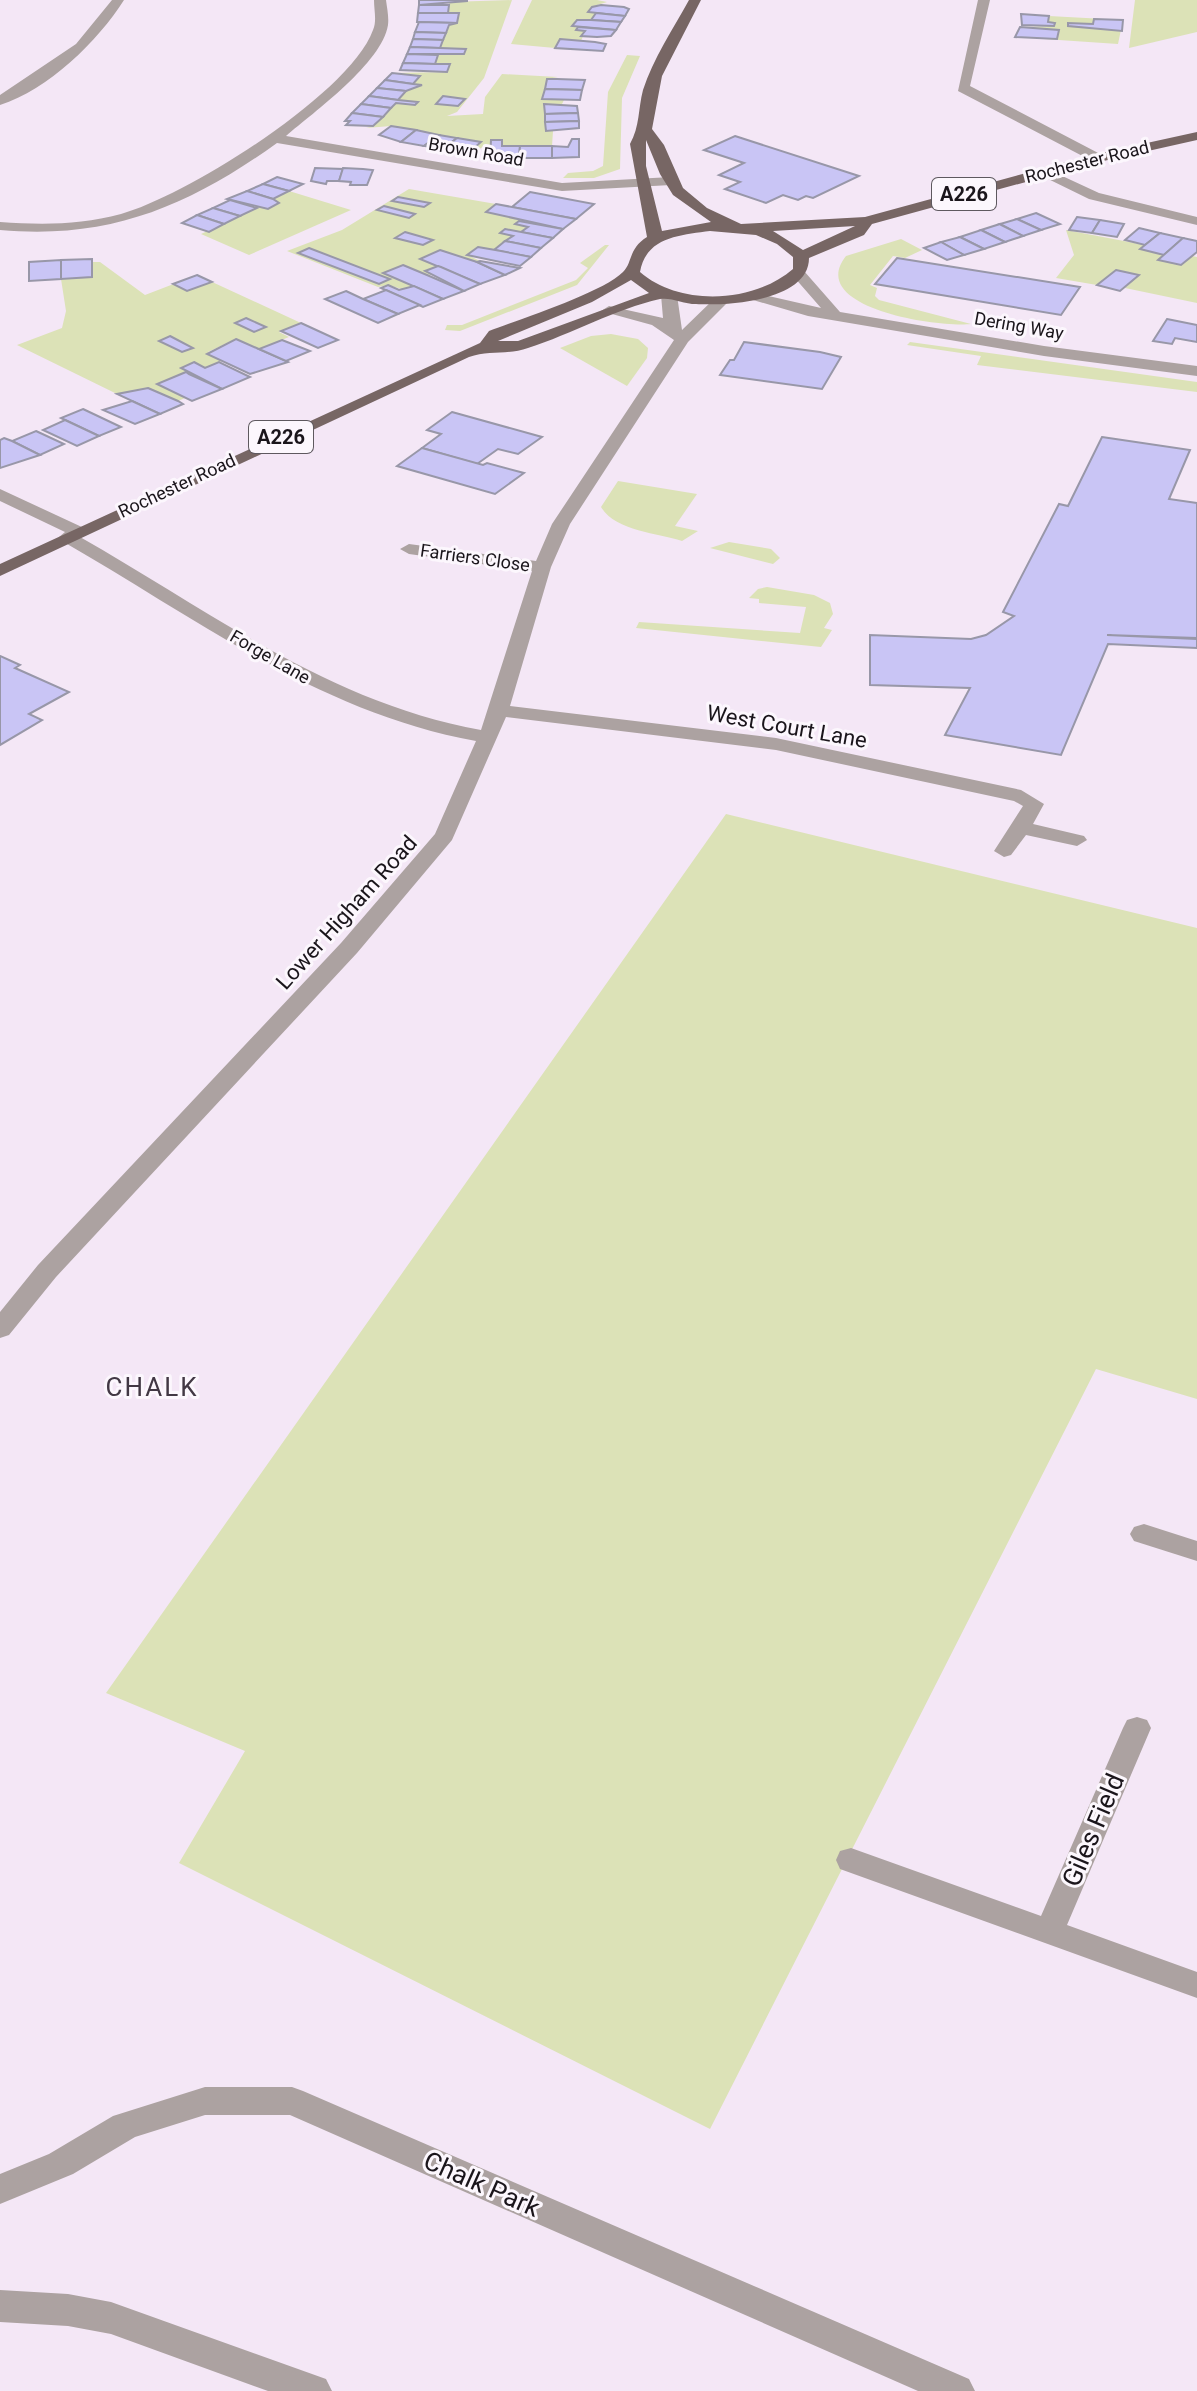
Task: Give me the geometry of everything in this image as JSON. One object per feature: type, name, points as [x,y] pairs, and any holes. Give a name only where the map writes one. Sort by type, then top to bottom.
[{"type":"main road","points":[[695,0],[655,76],[649,93],[645,130],[637,144],[653,215],[655,239],[674,231],[866,221]]},
{"type":"main road","points":[[645,130],[657,141],[671,181],[696,208],[737,228],[785,242],[801,256],[799,274]]},
{"type":"main road","name":"Rochester Road","points":[[801,256],[859,232],[866,221],[1097,158],[1197,136]]},
{"type":"main road","name":"A226","points":[[655,239],[638,253],[632,273],[640,282],[665,294],[722,300],[751,297],[782,286],[799,274]]},
{"type":"main road","name":"Rochester Road","points":[[486,346],[495,334],[586,299],[632,273]]},
{"type":"main road","name":"Rochester Road","points":[[0,571],[390,386],[486,346],[520,346],[609,311],[665,294]]},
{"type":"street","points":[[0,101],[53,68],[100,31],[118,0]]},
{"type":"street","points":[[0,226],[27,231],[76,228],[154,208],[209,184],[275,138],[339,85],[381,29],[380,0]]},
{"type":"street","points":[[984,0],[963,88],[1097,158]]},
{"type":"street","name":"Brown Road","points":[[275,138],[556,187],[671,181]]},
{"type":"street","points":[[1045,172],[1089,194],[1197,221]]},
{"type":"street","points":[[799,274],[834,314]]},
{"type":"street","points":[[665,294],[677,334]]},
{"type":"street","name":"Dering Way","points":[[751,297],[1059,353],[1197,371]]},
{"type":"street","name":"Lower Higham Road","points":[[0,1329],[99,1214],[425,863],[451,824],[489,737],[542,567],[575,500],[677,334],[722,300]]},
{"type":"street","points":[[609,311],[645,318],[677,334]]},
{"type":"street","name":"Forge Lane","points":[[0,494],[325,688],[396,718],[489,737]]},
{"type":"street","name":"Farriers Close","points":[[409,549],[542,567]]},
{"type":"street","name":"West Court Lane","points":[[499,710],[776,744],[1021,796],[1034,804],[1021,828]]},
{"type":"street","points":[[1004,851],[1021,828],[1077,840]]},
{"type":"street","points":[[1144,1534],[1197,1551]]},
{"type":"street","name":"Giles Field","points":[[1049,1932],[1137,1728]]},
{"type":"street","points":[[851,1860],[1197,1985]]},
{"type":"street","name":"Chalk Park","points":[[0,2189],[61,2164],[125,2126],[205,2101],[292,2101],[957,2391]]},
{"type":"street","points":[[0,2306],[68,2310],[111,2318],[314,2391]]},
{"type":"green space","points":[[512,0],[484,78],[457,112],[447,116],[483,114],[485,97],[502,74],[558,77],[547,79],[542,99],[564,100],[562,104],[544,105],[546,131],[553,131],[552,146],[502,146],[502,140],[492,140],[491,146],[467,154],[480,142],[391,126],[366,128],[373,126],[396,103],[417,103],[398,100],[409,87],[421,86],[413,84],[419,76],[392,73],[447,72],[449,64],[435,64],[439,53],[465,49],[440,48],[449,25],[457,22],[459,13],[448,13],[449,2]]},
{"type":"green space","points":[[532,0],[607,2],[591,7],[589,12],[596,13],[591,21],[576,20],[573,26],[585,31],[581,41],[555,48],[511,44]]},
{"type":"green space","points":[[1135,0],[1197,0],[1197,32],[1129,48]]},
{"type":"green space","points":[[1049,16],[1123,20],[1118,44],[1044,39],[1057,39],[1059,30],[1020,27],[1054,26],[1055,23],[1048,22]]},
{"type":"green space","points":[[627,55],[640,56],[622,98],[620,169],[594,178],[563,178],[568,173],[593,171],[603,166],[608,92]]},
{"type":"green space","points":[[409,189],[496,204],[487,212],[522,219],[516,224],[528,227],[521,232],[504,229],[501,233],[513,236],[494,250],[478,247],[468,255],[480,261],[477,262],[441,250],[421,259],[438,266],[426,270],[436,275],[426,275],[405,290],[388,285],[378,287],[287,251],[342,230]]},
{"type":"green space","points":[[289,191],[351,210],[249,255],[201,234],[259,207],[268,209],[278,204],[271,200]]},
{"type":"green space","points":[[1066,230],[1145,245],[1140,249],[1164,255],[1159,260],[1181,265],[1192,256],[1197,257],[1197,303],[1125,288],[1138,275],[1116,270],[1097,285],[1056,278],[1074,255]]},
{"type":"green space","points":[[901,239],[922,250],[905,258],[893,256],[870,285],[877,288],[875,296],[879,300],[971,324],[932,322],[881,311],[859,301],[844,289],[838,274],[846,256]]},
{"type":"green space","points":[[609,245],[577,285],[460,331],[445,330],[447,325],[462,325],[576,280],[588,268],[580,263]]},
{"type":"green space","points":[[93,262],[100,262],[145,295],[197,275],[301,323],[279,332],[289,337],[259,349],[236,339],[208,352],[208,355],[222,361],[205,368],[194,362],[182,367],[191,373],[158,384],[185,398],[178,401],[148,388],[117,394],[17,345],[62,328],[66,311],[61,279],[92,277]]},
{"type":"green space","points":[[611,334],[638,339],[648,348],[647,358],[627,386],[560,348],[591,336]]},
{"type":"green space","points":[[910,342],[1197,382],[1197,392],[977,365],[981,356],[907,345]]},
{"type":"green space","points":[[618,481],[697,494],[675,526],[698,531],[682,541],[616,521],[601,507]]},
{"type":"green space","points":[[729,542],[771,549],[780,558],[773,564],[710,548]]},
{"type":"green space","points":[[767,587],[814,595],[830,603],[833,614],[824,628],[832,630],[821,647],[636,628],[639,622],[800,633],[806,607],[759,603],[759,599],[749,598],[758,589]]},
{"type":"green space","points":[[726,814],[1197,928],[1197,1399],[1096,1369],[710,2129],[179,1863],[245,1751],[106,1693]]},
{"type":"building","points":[[419,0],[467,0],[467,1],[419,5]]},
{"type":"building","points":[[419,5],[449,5],[448,13],[418,13]]},
{"type":"building","points":[[601,5],[629,9],[625,16],[588,12],[592,7]]},
{"type":"building","points":[[418,13],[459,13],[457,23],[417,22]]},
{"type":"building","points":[[596,13],[625,16],[621,22],[591,20]]},
{"type":"building","points":[[1021,14],[1049,16],[1048,22],[1055,23],[1054,26],[1022,25]]},
{"type":"building","points":[[1094,19],[1123,20],[1122,31],[1068,26],[1068,23],[1093,24]]},
{"type":"building","points":[[577,20],[621,22],[616,30],[572,26]]},
{"type":"building","points":[[419,22],[457,23],[449,25],[446,33],[415,32]]},
{"type":"building","points":[[578,27],[616,30],[611,36],[581,36],[585,31],[576,30]]},
{"type":"building","points":[[1020,27],[1059,30],[1057,39],[1015,37]]},
{"type":"building","points":[[415,32],[446,33],[443,40],[413,39]]},
{"type":"building","points":[[413,39],[443,40],[440,48],[410,47]]},
{"type":"building","points":[[560,39],[606,44],[603,51],[555,48]]},
{"type":"building","points":[[410,47],[466,49],[464,54],[407,54]]},
{"type":"building","points":[[407,54],[438,55],[435,64],[403,63]]},
{"type":"building","points":[[403,63],[450,64],[447,72],[400,70]]},
{"type":"building","points":[[392,73],[420,76],[413,84],[385,80]]},
{"type":"building","points":[[547,79],[585,80],[582,90],[545,89]]},
{"type":"building","points":[[385,80],[422,85],[406,91],[377,88]]},
{"type":"building","points":[[377,88],[406,91],[398,100],[369,96]]},
{"type":"building","points":[[545,89],[582,90],[580,100],[542,99]]},
{"type":"building","points":[[369,96],[418,102],[415,105],[396,103],[391,108],[361,104]]},
{"type":"building","points":[[443,96],[465,99],[458,106],[436,104]]},
{"type":"building","points":[[361,104],[391,108],[383,117],[352,113]]},
{"type":"building","points":[[544,104],[577,106],[578,113],[545,114]]},
{"type":"building","points":[[352,113],[383,117],[373,126],[346,125],[350,121],[345,121]]},
{"type":"building","points":[[578,113],[579,121],[545,122],[545,114]]},
{"type":"building","points":[[579,121],[579,128],[546,131],[545,122]]},
{"type":"building","points":[[391,126],[416,130],[401,142],[379,135]]},
{"type":"building","points":[[416,130],[439,135],[424,146],[401,142]]},
{"type":"building","points":[[439,135],[457,138],[443,149],[424,146]]},
{"type":"building","points":[[735,136],[859,176],[813,198],[806,196],[798,200],[783,195],[766,203],[725,189],[740,182],[719,175],[744,163],[704,150]]},
{"type":"building","points":[[457,138],[481,142],[467,154],[443,149]]},
{"type":"building","points":[[572,139],[579,139],[579,157],[552,158],[552,146],[568,147]]},
{"type":"building","points":[[491,140],[502,140],[502,146],[520,146],[519,159],[490,158]]},
{"type":"building","points":[[520,146],[552,146],[552,158],[519,158]]},
{"type":"building","points":[[315,168],[343,169],[339,181],[327,181],[326,184],[311,181]]},
{"type":"building","points":[[343,168],[373,170],[367,185],[350,185],[351,182],[339,181]]},
{"type":"building","points":[[277,177],[303,184],[289,191],[263,184]]},
{"type":"building","points":[[263,184],[289,191],[273,199],[247,191]]},
{"type":"building","points":[[247,191],[279,203],[268,209],[227,199]]},
{"type":"building","points":[[530,192],[594,204],[576,219],[512,207]]},
{"type":"building","points":[[398,197],[430,203],[424,207],[392,201]]},
{"type":"building","points":[[230,200],[257,208],[240,216],[213,208]]},
{"type":"building","points":[[496,204],[576,219],[563,229],[486,212]]},
{"type":"building","points":[[384,206],[415,214],[409,218],[377,210]]},
{"type":"building","points":[[213,208],[240,216],[224,224],[197,215]]},
{"type":"building","points":[[1036,213],[1060,224],[1041,230],[1017,219]]},
{"type":"building","points":[[197,215],[224,224],[209,232],[182,223]]},
{"type":"building","points":[[1077,217],[1100,220],[1092,233],[1069,230]]},
{"type":"building","points":[[1017,219],[1041,230],[1023,236],[1000,224]]},
{"type":"building","points":[[1100,220],[1124,224],[1117,237],[1092,233]]},
{"type":"building","points":[[519,221],[563,229],[553,238],[521,232],[528,227],[515,224]]},
{"type":"building","points":[[1000,224],[1023,236],[1005,242],[981,230]]},
{"type":"building","points":[[1139,228],[1160,233],[1145,245],[1125,240]]},
{"type":"building","points":[[505,229],[553,238],[541,248],[505,241],[513,236],[500,233]]},
{"type":"building","points":[[981,230],[1005,242],[984,249],[960,237]]},
{"type":"building","points":[[405,232],[433,240],[423,245],[395,238]]},
{"type":"building","points":[[1160,233],[1183,238],[1164,255],[1140,249]]},
{"type":"building","points":[[960,237],[984,249],[964,255],[941,242]]},
{"type":"building","points":[[1183,238],[1197,241],[1197,252],[1181,265],[1158,260]]},
{"type":"building","points":[[505,241],[541,248],[531,257],[494,250]]},
{"type":"building","points":[[941,242],[964,255],[947,260],[924,248]]},
{"type":"building","points":[[478,247],[531,257],[520,266],[467,255]]},
{"type":"building","points":[[309,248],[390,279],[379,284],[298,253]]},
{"type":"building","points":[[440,250],[505,275],[480,284],[420,259]]},
{"type":"building","points":[[897,258],[1080,287],[1061,315],[875,284]]},
{"type":"building","points":[[92,259],[92,277],[61,279],[61,260]]},
{"type":"building","points":[[61,260],[61,279],[29,281],[29,262]]},
{"type":"building","points":[[477,262],[520,268],[505,275]]},
{"type":"building","points":[[403,265],[464,291],[443,299],[383,273]]},
{"type":"building","points":[[438,266],[480,284],[464,291],[425,271]]},
{"type":"building","points":[[1116,270],[1139,275],[1120,291],[1097,285]]},
{"type":"building","points":[[197,275],[212,282],[187,291],[173,284]]},
{"type":"building","points":[[388,285],[399,290],[414,286],[443,299],[423,307],[381,288]]},
{"type":"building","points":[[386,290],[420,305],[398,314],[363,299]]},
{"type":"building","points":[[346,291],[398,314],[378,323],[325,299]]},
{"type":"building","points":[[246,318],[266,327],[254,332],[235,323]]},
{"type":"building","points":[[1167,319],[1197,325],[1197,342],[1175,338],[1172,344],[1153,341]]},
{"type":"building","points":[[301,323],[338,340],[318,348],[281,331]]},
{"type":"building","points":[[170,336],[193,348],[182,352],[159,341]]},
{"type":"building","points":[[236,339],[288,362],[250,374],[207,354]]},
{"type":"building","points":[[282,340],[310,351],[286,361],[259,349]]},
{"type":"building","points":[[744,342],[841,357],[822,389],[720,375],[730,360],[734,360]]},
{"type":"building","points":[[194,362],[205,368],[219,362],[250,377],[222,389],[181,368]]},
{"type":"building","points":[[186,372],[222,389],[192,401],[157,384]]},
{"type":"building","points":[[148,388],[183,404],[160,414],[117,394]]},
{"type":"building","points":[[132,401],[160,414],[135,424],[103,410]]},
{"type":"building","points":[[83,409],[121,427],[99,436],[61,418]]},
{"type":"building","points":[[452,412],[542,437],[518,454],[498,449],[477,464],[422,448],[441,434],[427,430]]},
{"type":"building","points":[[65,420],[99,436],[77,446],[43,430]]},
{"type":"building","points":[[36,431],[64,444],[40,455],[12,441]]},
{"type":"building","points":[[1102,437],[1190,450],[1169,499],[1197,503],[1197,638],[1107,635],[1197,639],[1197,648],[1108,644],[1061,755],[945,735],[970,688],[870,685],[870,635],[971,639],[986,635],[1014,616],[1003,612],[1059,504],[1068,506]]},
{"type":"building","points":[[4,438],[40,455],[0,468],[0,440]]},
{"type":"building","points":[[422,448],[524,473],[495,494],[397,466]]},
{"type":"building","points":[[0,656],[20,665],[15,668],[69,692],[29,714],[42,720],[0,745]]},
{"type":"district","name":"CHALK","points":[[152,1387]]}]
